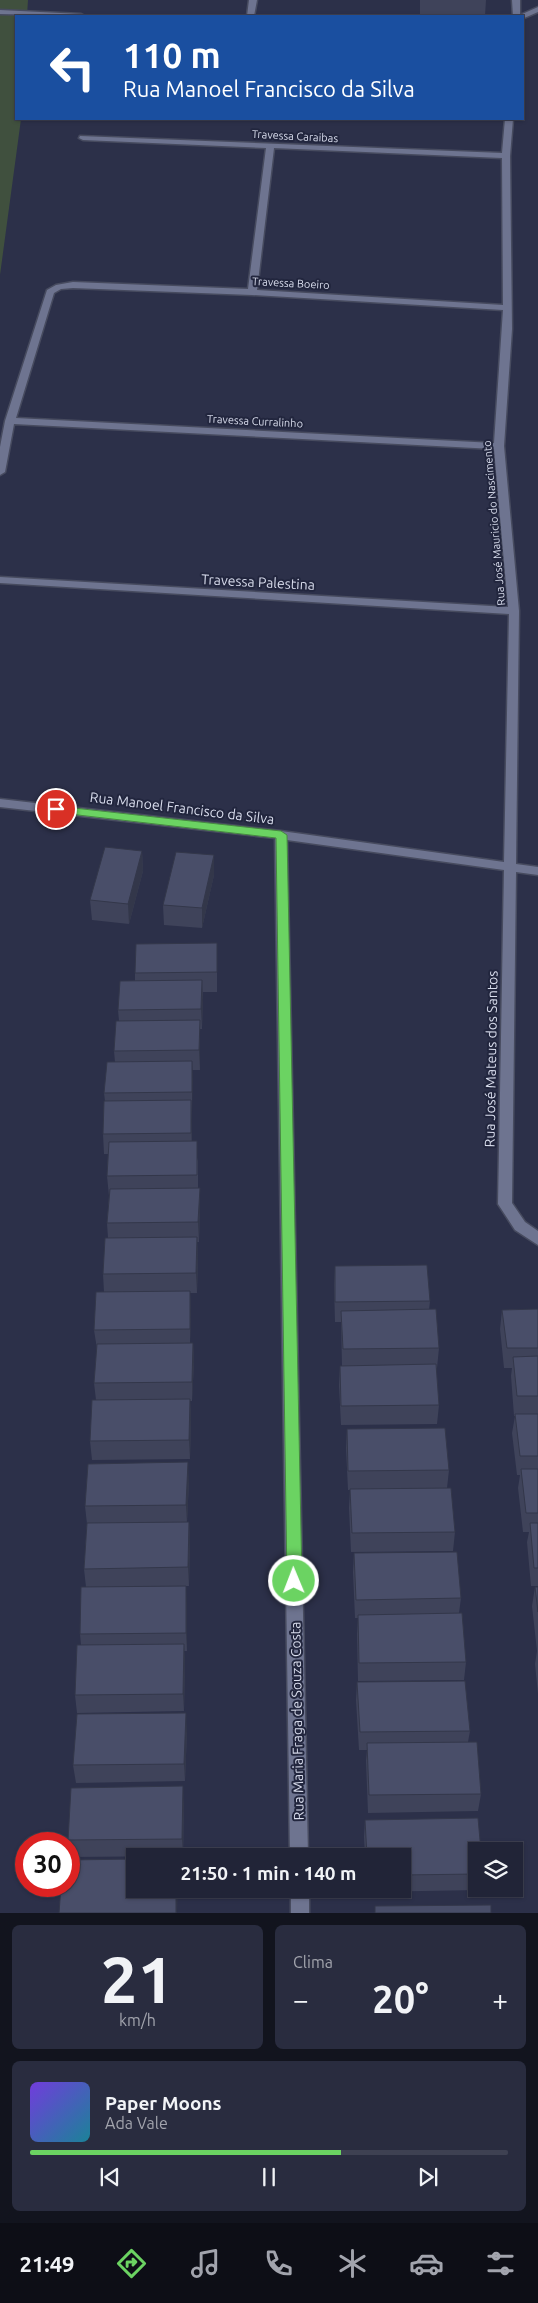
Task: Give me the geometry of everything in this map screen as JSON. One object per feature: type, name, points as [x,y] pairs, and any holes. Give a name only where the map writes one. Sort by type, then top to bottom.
[{"type":"street","points":[[251,15],[253,0]]},
{"type":"street","points":[[516,0],[516,15]]},
{"type":"street","points":[[524,16],[538,8]]},
{"type":"street","points":[[0,12],[61,15]]},
{"type":"street","name":"Rua José Mauricio do Nascimento","points":[[508,120],[506,156],[508,308],[499,446],[514,611],[509,866]]},
{"type":"street","name":"Travessa Caraibas","points":[[84,138],[506,156]]},
{"type":"street","points":[[252,292],[270,146]]},
{"type":"street","name":"Travessa Boeiro","points":[[10,421],[50,292],[59,286],[252,292],[508,308]]},
{"type":"street","points":[[0,472],[10,421]]},
{"type":"street","name":"Travessa Curralinho","points":[[10,421],[499,446]]},
{"type":"street","name":"Travessa Palestina","points":[[0,580],[514,611]]},
{"type":"street","name":"Rua Manoel Francisco da Silva","points":[[0,803],[281,835],[538,871]]},
{"type":"street","name":"Rua Maria Fraga de Souza Costa","points":[[281,835],[299,1848]]},
{"type":"street","name":"Rua José Mateus dos Santos","points":[[509,866],[505,1204],[520,1226],[538,1239]]},
{"type":"street","points":[[300,1898],[300,1913]]},
{"type":"green space","points":[[0,0],[28,0],[27,15],[15,15],[15,120],[21,120],[0,275]]},
{"type":"building","points":[[105,847],[142,851],[128,904],[90,900]]},
{"type":"building","points":[[176,852],[214,855],[202,908],[163,905]]},
{"type":"building","points":[[217,943],[217,972],[135,973],[136,944]]},
{"type":"building","points":[[202,980],[201,1009],[118,1010],[120,981]]},
{"type":"building","points":[[200,1020],[199,1050],[114,1051],[116,1021]]},
{"type":"building","points":[[192,1061],[192,1092],[104,1093],[107,1062]]},
{"type":"building","points":[[191,1100],[191,1133],[103,1134],[104,1101]]},
{"type":"building","points":[[197,1141],[197,1175],[107,1176],[109,1142]]},
{"type":"building","points":[[200,1188],[198,1222],[107,1223],[110,1189]]},
{"type":"building","points":[[197,1237],[196,1273],[103,1274],[105,1238]]},
{"type":"building","points":[[427,1265],[430,1301],[335,1302],[335,1266]]},
{"type":"building","points":[[190,1291],[190,1329],[94,1330],[96,1292]]},
{"type":"building","points":[[436,1309],[439,1348],[343,1349],[341,1311]]},
{"type":"building","points":[[538,1309],[538,1348],[507,1348],[502,1310]]},
{"type":"building","points":[[193,1343],[192,1382],[94,1383],[97,1344]]},
{"type":"building","points":[[538,1356],[538,1396],[517,1396],[513,1357]]},
{"type":"building","points":[[436,1364],[439,1405],[341,1406],[340,1366]]},
{"type":"building","points":[[190,1399],[189,1440],[90,1441],[92,1400]]},
{"type":"building","points":[[515,1414],[538,1414],[538,1456],[520,1456]]},
{"type":"building","points":[[445,1428],[449,1470],[348,1471],[347,1429]]},
{"type":"building","points":[[188,1462],[186,1505],[85,1506],[88,1464]]},
{"type":"building","points":[[521,1469],[538,1469],[538,1513],[526,1513]]},
{"type":"building","points":[[451,1488],[455,1532],[352,1533],[350,1489]]},
{"type":"building","points":[[189,1522],[188,1567],[84,1569],[87,1523]]},
{"type":"building","points":[[530,1523],[538,1523],[538,1568],[534,1568]]},
{"type":"building","points":[[457,1552],[461,1598],[356,1600],[354,1553]]},
{"type":"building","points":[[186,1586],[186,1633],[80,1634],[81,1587]]},
{"type":"building","points":[[535,1587],[538,1587],[538,1612]]},
{"type":"building","points":[[462,1613],[466,1662],[359,1663],[358,1615]]},
{"type":"building","points":[[184,1644],[183,1694],[75,1695],[77,1645]]},
{"type":"building","points":[[465,1681],[470,1731],[360,1732],[357,1682]]},
{"type":"building","points":[[186,1713],[184,1764],[73,1765],[77,1714]]},
{"type":"building","points":[[477,1742],[481,1794],[369,1795],[367,1743]]},
{"type":"building","points":[[183,1786],[182,1839],[80,1840],[80,1832],[68,1832],[71,1788]]},
{"type":"building","points":[[478,1818],[480,1842],[468,1842],[468,1874],[411,1875],[411,1848],[367,1848],[365,1820]]},
{"type":"building","points":[[126,1859],[126,1898],[176,1898],[176,1913],[59,1913],[60,1897],[80,1897],[80,1860]]},
{"type":"building","points":[[491,1905],[491,1913],[375,1913],[375,1906]]},
{"type":"route","points":[[56,809],[281,835],[294,1581]]}]
